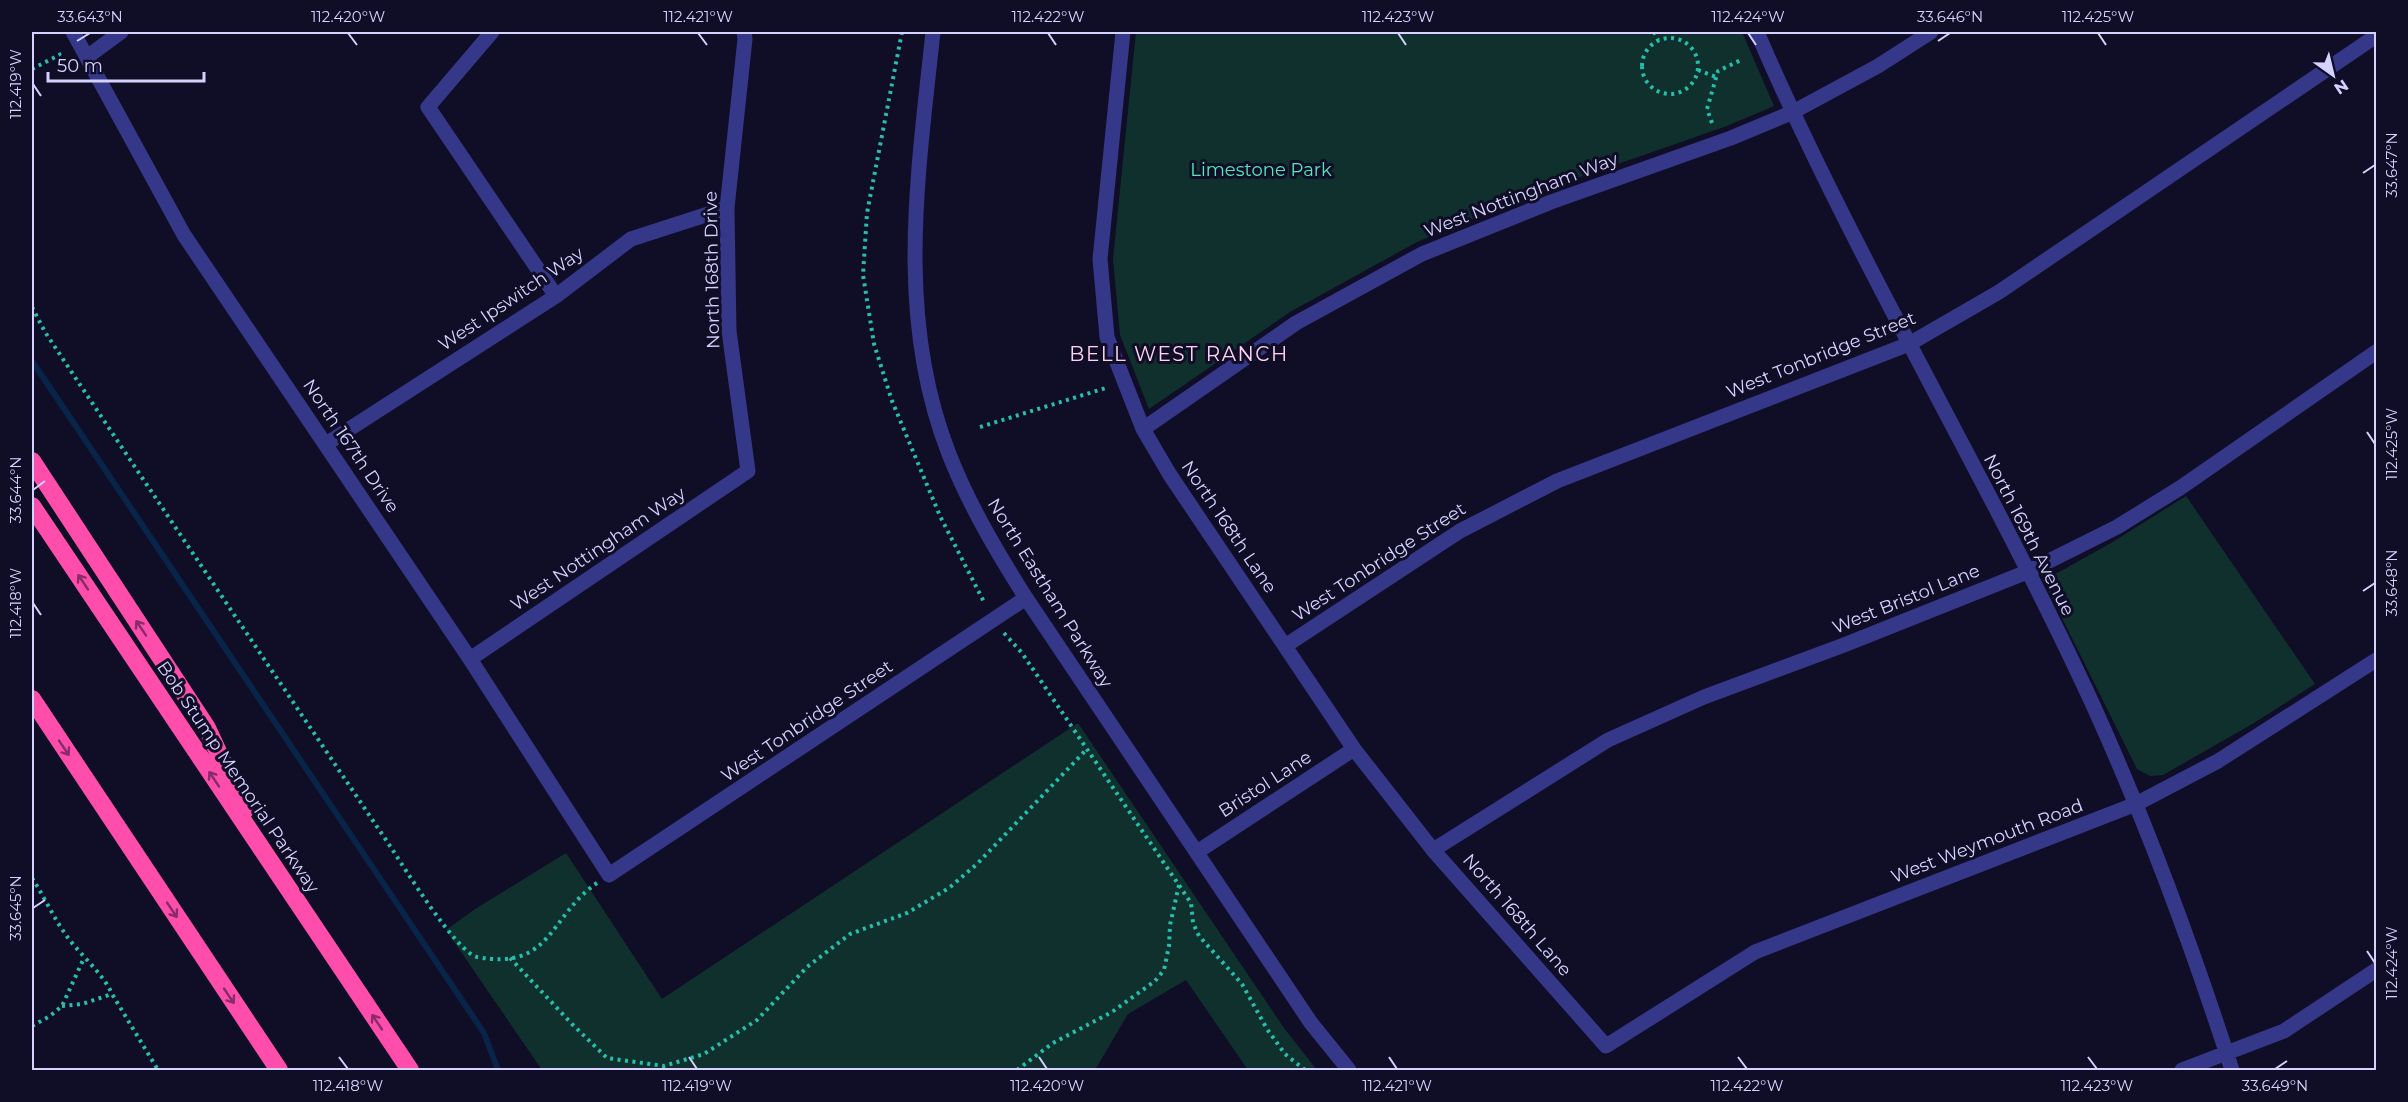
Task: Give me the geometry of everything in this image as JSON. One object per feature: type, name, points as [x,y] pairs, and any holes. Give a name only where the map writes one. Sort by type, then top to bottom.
[{"type":"highway","points":[[32,461],[207,728],[270,863]]},
{"type":"highway","name":"Bob Stump Memorial Parkway","points":[[32,506],[410,1071]]},
{"type":"highway","points":[[32,699],[279,1071]]},
{"type":"street","points":[[80,44],[121,32]]},
{"type":"street","points":[[492,32],[429,107],[556,296]]},
{"type":"street","name":"North 168th Drive","points":[[744,32],[727,208],[729,331],[748,471]]},
{"type":"street","name":"North Eastham Parkway","points":[[933,32],[915,230],[915,295],[927,380],[948,452],[967,496],[992,543],[1026,598],[1311,1023],[1349,1071]]},
{"type":"street","name":"North 168th Lane","points":[[1123,32],[1100,259],[1107,337],[1143,429],[1170,475],[1354,749],[1433,850],[1606,1046]]},
{"type":"street","name":"North 169th Avenue","points":[[1757,32],[1791,113],[2027,572],[2092,704],[2136,804],[2178,912],[2232,1071]]},
{"type":"street","name":"West Nottingham Way","points":[[1143,429],[1296,323],[1422,254],[1551,202],[1731,138],[1791,113],[1878,66],[1931,32]]},
{"type":"street","name":"West Tonbridge Street","points":[[1285,646],[1460,531],[1557,481],[1909,344],[1999,292],[2376,36]]},
{"type":"street","name":"North 167th Drive","points":[[80,44],[184,235],[470,659],[609,875]]},
{"type":"street","name":"West Ipswitch Way","points":[[327,444],[556,296],[631,239],[727,208]]},
{"type":"street","name":"West Bristol Lane","points":[[1433,850],[1608,740],[1704,697],[1844,645],[2027,572],[2117,527],[2181,488],[2376,352]]},
{"type":"street","name":"West Nottingham Way","points":[[470,659],[748,471]]},
{"type":"street","name":"West Tonbridge Street","points":[[609,875],[1026,598]]},
{"type":"street","name":"West Weymouth Road","points":[[1606,1046],[1755,952],[2136,804],[2218,761],[2376,660]]},
{"type":"street","name":"Bristol Lane","points":[[1197,852],[1354,749]]},
{"type":"street","points":[[2182,1071],[2284,1031],[2376,970]]},
{"type":"path","points":[[1654,32],[1658,40]]},
{"type":"path","points":[[1666,38],[1683,41],[1695,53],[1698,70],[1689,87],[1671,94],[1653,88],[1646,81],[1642,63],[1650,46],[1666,38]]},
{"type":"path","points":[[32,69],[80,44]]},
{"type":"path","points":[[1712,123],[1707,109],[1718,70],[1741,60]]},
{"type":"path","points":[[1698,70],[1716,77]]},
{"type":"path","points":[[32,307],[45,332],[189,548],[460,947],[476,957],[510,958],[525,955],[543,944],[555,926],[587,890],[609,875]]},
{"type":"path","points":[[980,427],[1124,382]]},
{"type":"path","points":[[510,958],[607,1058],[663,1068],[704,1054],[757,1020],[807,967],[850,934],[907,913],[950,888],[977,864],[1086,750]]},
{"type":"path","points":[[32,878],[66,935],[106,981],[158,1071]]},
{"type":"path","points":[[1017,1071],[1053,1043],[1112,1012],[1155,981],[1164,970],[1170,925],[1179,885]]},
{"type":"path","points":[[32,1026],[50,1016],[62,1005],[84,958]]},
{"type":"path","points":[[62,1005],[82,1004],[112,994]]},
{"type":"green space","name":"Limestone Park","points":[[1136,32],[1742,32],[1774,106],[1727,126],[1546,189],[1417,242],[1290,312],[1149,409],[1120,335],[1113,259]]},
{"type":"green space","points":[[2186,496],[2315,684],[2254,723],[2163,775],[2150,776],[2137,769],[2048,590],[2052,576],[2111,543]]},
{"type":"green space","points":[[1078,723],[1284,1028],[1317,1070],[1248,1070],[1186,980],[1128,1014],[1095,1070],[542,1070],[446,930],[475,909],[566,853],[662,999]]},
{"type":"waterway","points":[[32,361],[484,1033],[498,1070]]},
{"type":"district","name":"BELL WEST RANCH","points":[[1179,354]]}]
